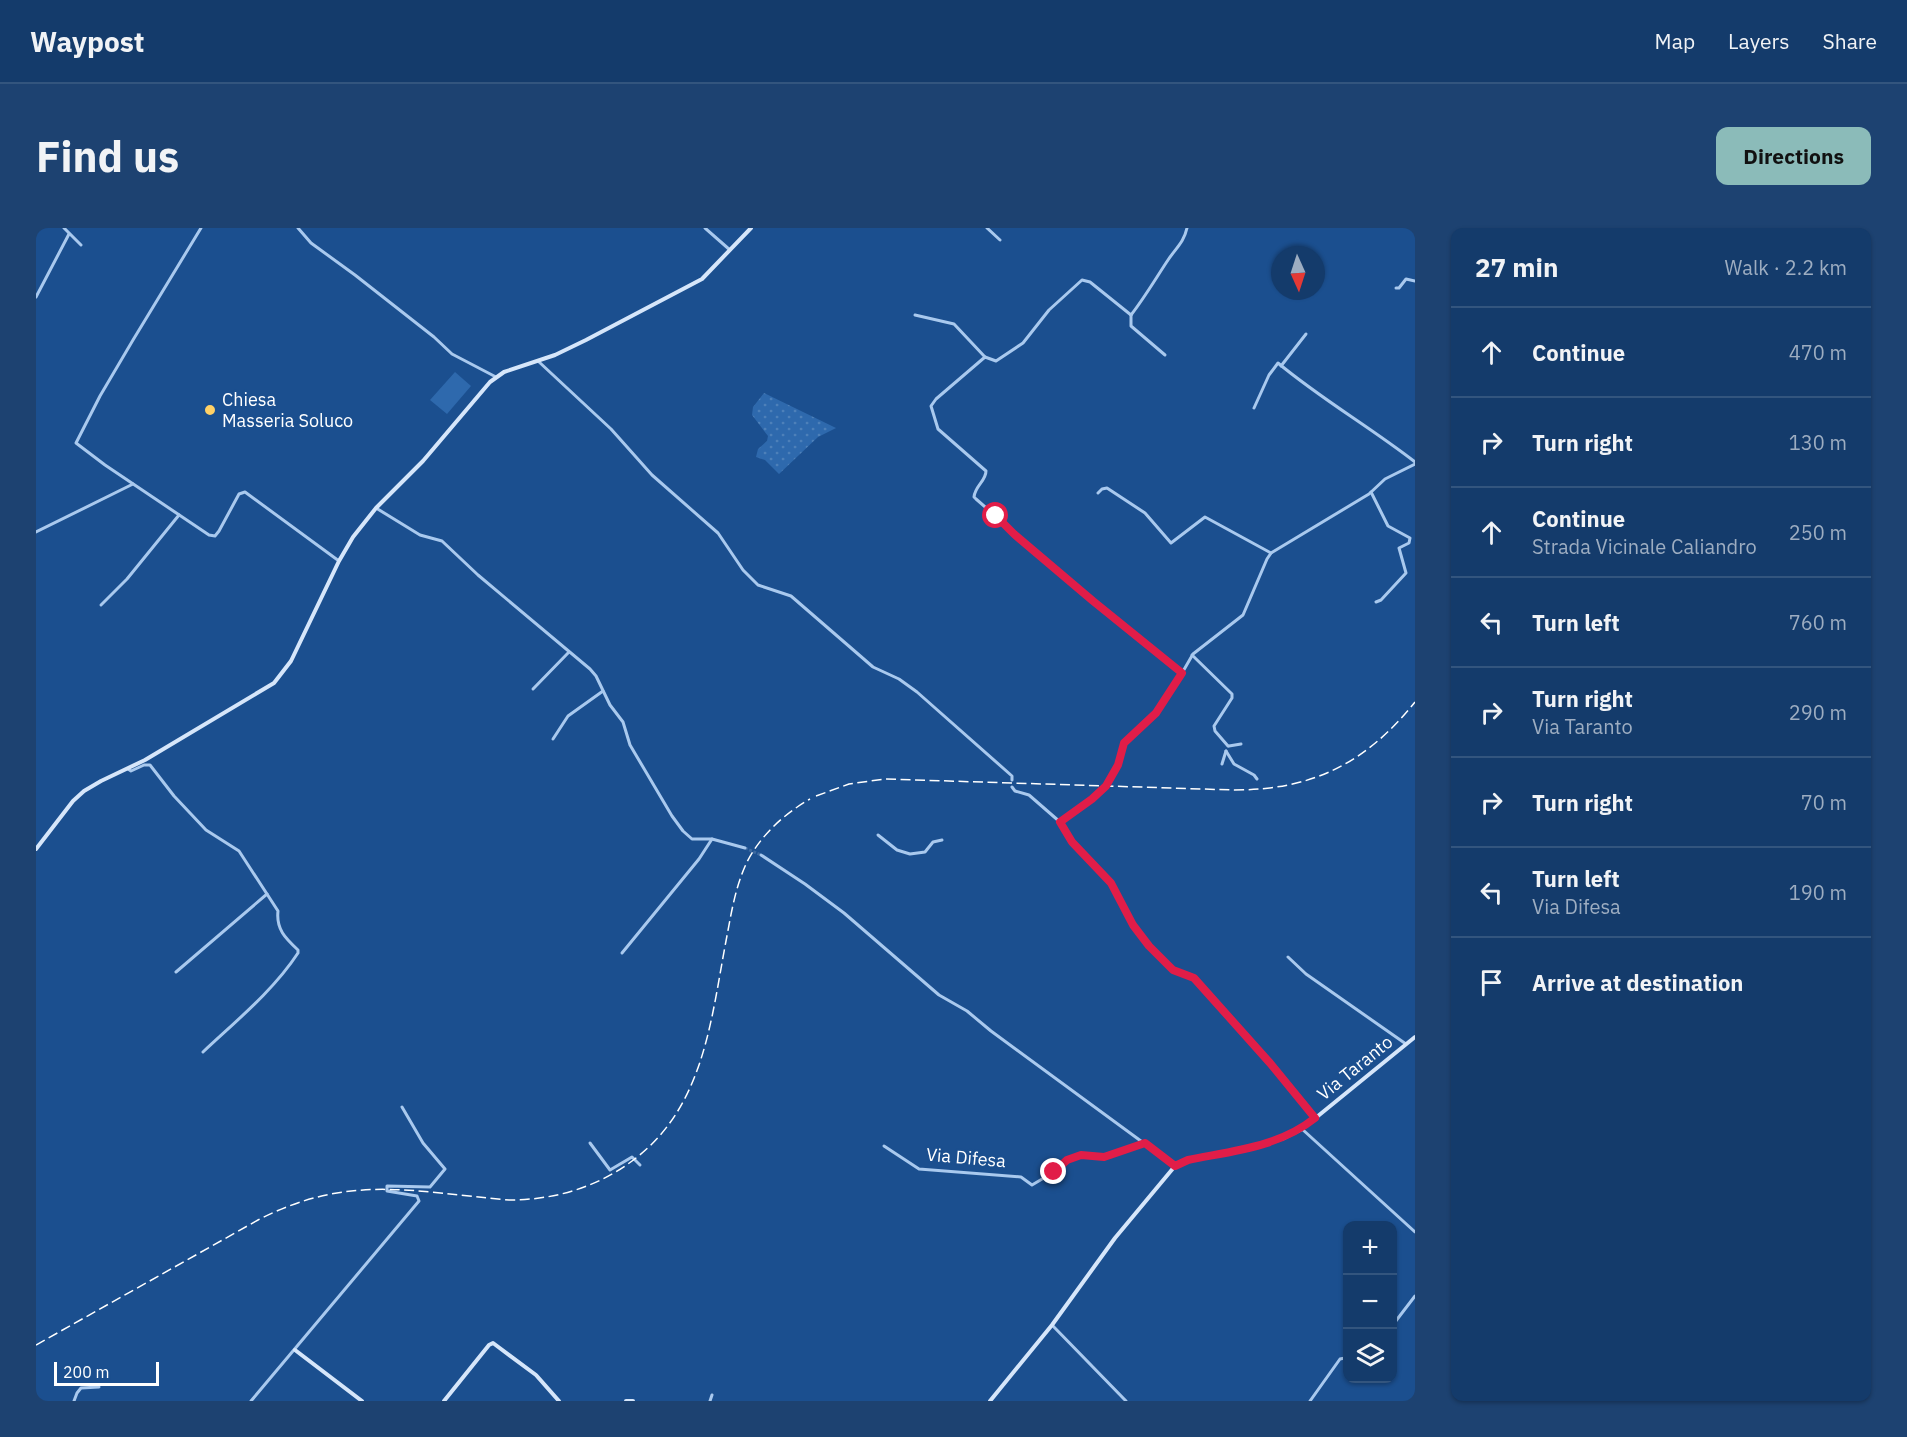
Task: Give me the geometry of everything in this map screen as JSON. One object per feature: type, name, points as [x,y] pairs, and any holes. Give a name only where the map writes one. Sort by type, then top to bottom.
[{"type":"main road","points":[[36,849],[73,801],[84,791],[128,769],[274,683],[291,661],[352,537],[376,508],[423,461],[482,389],[504,372],[555,355],[702,279],[751,228]]},
{"type":"main road","name":"Via Taranto","points":[[1175,1166],[1188,1160],[1273,1142],[1302,1129],[1415,1037]]},
{"type":"main road","points":[[990,1401],[1052,1325],[1108,1247],[1175,1166]]},
{"type":"main road","points":[[444,1401],[493,1343],[536,1375],[559,1401]]},
{"type":"main road","points":[[295,1350],[362,1401]]},
{"type":"main road","points":[[626,1401],[633,1401]]},
{"type":"street","points":[[64,228],[81,245]]},
{"type":"street","points":[[201,228],[133,340],[76,441],[80,448],[209,535],[215,536],[240,493],[244,492],[339,561]]},
{"type":"street","points":[[297,228],[311,243],[434,337],[452,354],[496,377]]},
{"type":"street","points":[[705,228],[731,251]]},
{"type":"street","points":[[987,228],[1000,240]]},
{"type":"street","points":[[1165,355],[1131,326],[1131,315],[1144,299],[1167,260],[1185,238],[1187,228]]},
{"type":"street","points":[[36,297],[69,234]]},
{"type":"street","points":[[1396,288],[1399,288],[1406,279],[1415,281]]},
{"type":"street","points":[[915,315],[954,324],[985,357],[996,361],[1023,343],[1049,310],[1082,280],[1087,280],[1131,315]]},
{"type":"street","points":[[1281,366],[1305,334]]},
{"type":"street","points":[[985,357],[936,399],[931,406],[938,429],[985,467],[986,474],[975,490],[974,497],[1093,601],[1182,673]]},
{"type":"street","points":[[537,360],[611,429],[652,475],[718,533],[743,570],[758,585],[791,596],[873,667],[898,679],[917,692],[1012,776],[1012,780]]},
{"type":"street","points":[[1060,822],[1106,786],[1118,765],[1124,743],[1160,709],[1192,655],[1243,615],[1271,553],[1371,492],[1385,479],[1415,463],[1325,397],[1305,387],[1278,363],[1269,375],[1254,408]]},
{"type":"street","points":[[36,532],[133,484]]},
{"type":"street","points":[[1098,493],[1107,488],[1143,511],[1171,543],[1205,517],[1271,553]]},
{"type":"street","points":[[1371,492],[1388,526],[1410,538],[1409,543],[1399,548],[1406,573],[1381,600],[1376,602]]},
{"type":"street","points":[[376,508],[420,535],[442,541],[478,575],[596,675],[622,722],[630,745],[682,831],[692,839],[712,839],[745,848]]},
{"type":"street","points":[[101,605],[128,579],[179,515]]},
{"type":"street","points":[[533,689],[569,652]]},
{"type":"street","points":[[1192,655],[1232,694],[1232,698],[1214,726],[1228,746]]},
{"type":"street","points":[[553,739],[567,716],[603,691]]},
{"type":"street","points":[[1228,746],[1240,744]]},
{"type":"street","points":[[1222,764],[1228,746]]},
{"type":"street","points":[[1226,751],[1234,765],[1254,775],[1257,779]]},
{"type":"street","points":[[128,769],[131,771],[144,765],[150,765],[174,796],[206,830],[239,852],[278,911],[277,921],[280,930],[298,950],[282,974],[255,1003],[202,1053]]},
{"type":"street","points":[[1012,787],[1015,791],[1029,795],[1060,822],[1072,842],[1111,883],[1133,925],[1149,946],[1173,970],[1194,978],[1270,1063],[1315,1118]]},
{"type":"street","points":[[878,835],[902,853],[925,852],[936,841],[942,840]]},
{"type":"street","points":[[622,953],[699,859],[712,839]]},
{"type":"street","points":[[761,855],[844,913],[939,995],[967,1011],[991,1032],[1175,1166]]},
{"type":"street","points":[[176,972],[267,894]]},
{"type":"street","points":[[1288,957],[1306,974],[1406,1044]]},
{"type":"street","points":[[250,1401],[419,1200],[417,1196],[389,1192],[387,1186],[430,1187],[445,1169],[423,1143],[402,1107]]},
{"type":"street","points":[[1302,1129],[1415,1232]]},
{"type":"street","points":[[590,1143],[610,1170],[632,1157],[640,1165]]},
{"type":"street","name":"Via Difesa","points":[[884,1146],[919,1169],[1021,1177],[1032,1185],[1054,1172],[1067,1160],[1081,1155],[1104,1157],[1145,1143]]},
{"type":"street","points":[[1397,1319],[1415,1296]]},
{"type":"street","points":[[1052,1325],[1126,1401]]},
{"type":"street","points":[[1310,1401],[1340,1359],[1343,1358]]},
{"type":"street","points":[[74,1401],[81,1388],[99,1388]]},
{"type":"street","points":[[710,1401],[712,1395]]},
{"type":"shaded area","points":[[455,372],[471,386],[447,414],[430,400]]},
{"type":"shaded area","points":[[764,393],[836,428],[818,437],[779,474],[765,460],[756,457],[758,449],[767,441],[768,436],[752,415],[753,407]]},
{"type":"tunnel","points":[[745,848],[761,855]]},
{"type":"railway","points":[[816,796],[849,784],[885,779],[1234,790],[1289,785],[1336,769],[1357,757],[1396,723],[1415,702]]},
{"type":"railway","points":[[36,1345],[258,1220],[291,1205],[322,1196],[382,1189],[509,1200],[543,1198],[592,1184],[622,1168],[659,1137],[677,1113],[690,1087],[709,1030],[734,901],[747,862],[759,843],[774,826],[791,811],[810,799]]},
{"type":"place","name":"Chiesa Masseria Soluco","points":[[210,410]]},
{"type":"route","points":[[996,516],[1093,601],[1182,673],[1156,713],[1124,743],[1118,765],[1106,786],[1060,822],[1072,842],[1111,883],[1133,925],[1149,946],[1173,970],[1194,978],[1270,1063],[1315,1118],[1302,1129],[1273,1142],[1188,1160],[1175,1166],[1145,1143],[1104,1157],[1081,1155],[1067,1160],[1054,1172]]}]
